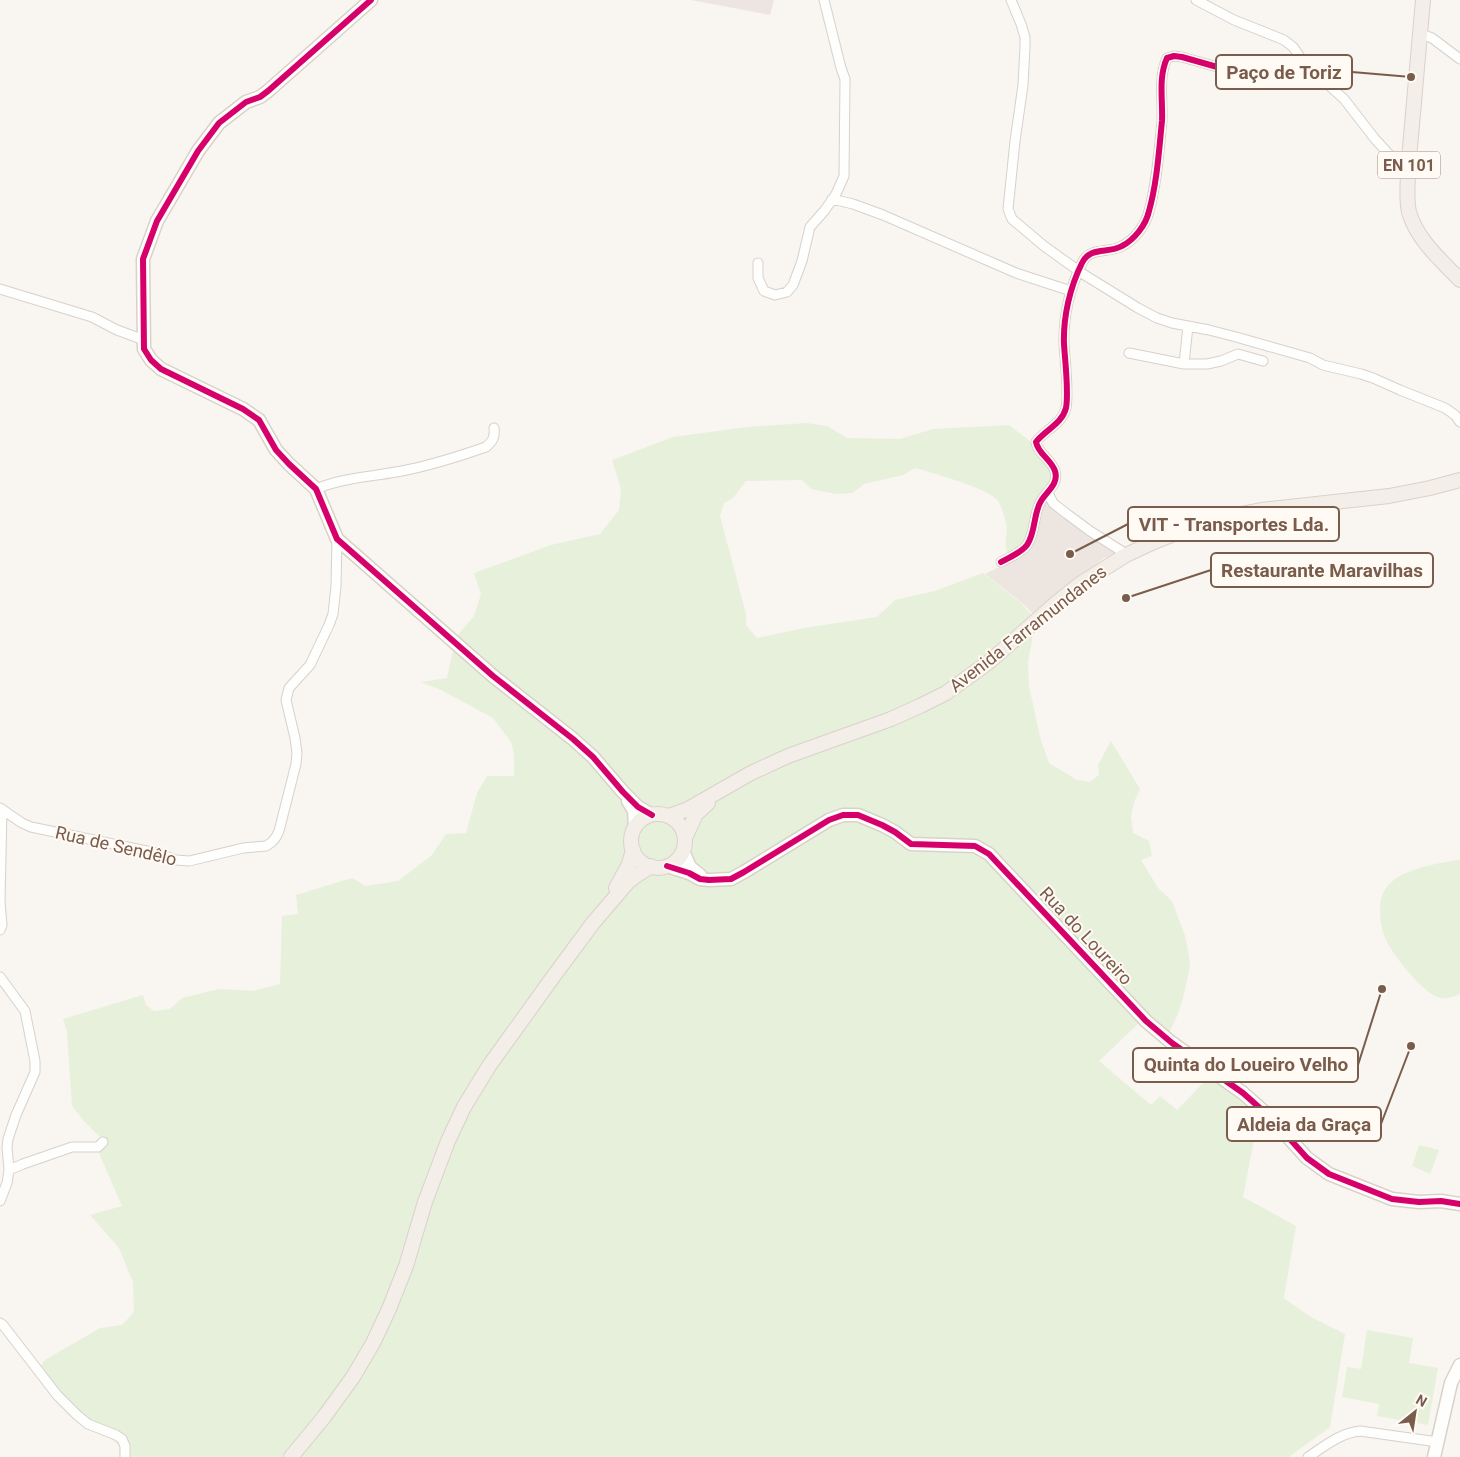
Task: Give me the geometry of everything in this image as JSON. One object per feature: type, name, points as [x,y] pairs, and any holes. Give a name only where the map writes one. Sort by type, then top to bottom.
[{"type":"main road","name":"EN 101","points":[[1423,0],[1408,170],[1409,212],[1417,232],[1460,280]]},
{"type":"main road","name":"Avenida Farramundanes","points":[[723,789],[751,773],[788,756],[891,719],[946,693],[989,662],[1080,584],[1126,555],[1186,529],[1221,518],[1261,510],[1389,496],[1460,480]]},
{"type":"main road","points":[[669,816],[723,789]]},
{"type":"main road","points":[[684,844],[680,825],[669,816],[661,814],[652,815],[640,822],[635,827],[632,835],[632,843],[637,858],[643,863],[659,868],[674,863],[680,857],[696,814],[723,789]]},
{"type":"main road","points":[[291,1457],[324,1417],[353,1377],[390,1309],[444,1150],[464,1107],[489,1066],[593,923],[622,878],[634,850]]},
{"type":"main road","points":[[593,923],[628,882],[651,866]]},
{"type":"street","points":[[371,0],[268,91],[246,102],[230,113],[207,138],[156,221],[144,259],[142,280],[144,349],[151,360],[161,369],[235,405],[260,420],[276,450],[316,489],[337,539],[493,676],[573,739],[603,768],[638,807],[652,815]]},
{"type":"street","points":[[758,264],[758,278],[764,291],[774,295],[787,292],[793,285],[802,261],[810,227],[825,210],[844,176],[845,79],[840,68],[824,0]]},
{"type":"street","points":[[1011,0],[1025,37],[1023,85],[1008,210],[1012,219],[1026,232],[1079,271],[1150,314],[1172,322],[1310,358],[1323,366],[1373,378],[1445,408],[1455,415],[1460,422]]},
{"type":"street","points":[[1196,0],[1234,20],[1284,40],[1293,47],[1305,64],[1344,99],[1375,139],[1396,162],[1408,170]]},
{"type":"street","points":[[1421,34],[1432,38],[1460,59]]},
{"type":"street","points":[[1001,562],[1018,553],[1027,545],[1041,501],[1055,483],[1055,472],[1049,460],[1037,448],[1036,442],[1040,436],[1060,420],[1066,409],[1065,319],[1071,291],[1082,261],[1087,255],[1096,251],[1121,247],[1131,240],[1145,223],[1149,212],[1155,184],[1162,120],[1161,84],[1167,58],[1174,56],[1182,57],[1261,78],[1272,76],[1294,64],[1305,64]]},
{"type":"street","points":[[832,199],[853,204],[883,215],[1016,273],[1071,291]]},
{"type":"street","points":[[0,288],[92,317],[117,330],[144,340]]},
{"type":"street","points":[[1184,364],[1188,326]]},
{"type":"street","points":[[1232,356],[1236,338]]},
{"type":"street","points":[[1129,352],[1184,364],[1207,364],[1238,354],[1263,361]]},
{"type":"street","points":[[316,489],[330,483],[428,465],[486,447],[495,436],[494,428]]},
{"type":"street","points":[[1048,493],[1053,503],[1126,555]]},
{"type":"street","name":"Rua de Sendêlo","points":[[1,809],[31,827],[161,854],[183,861],[243,848],[266,846],[272,842],[276,838],[296,764],[297,753],[286,700],[289,688],[310,665],[333,614],[336,586],[337,539]]},
{"type":"street","points":[[623,792],[634,811],[635,827]]},
{"type":"street","points":[[0,930],[2,925],[0,902],[1,809]]},
{"type":"street","name":"Rua do Loureiro","points":[[667,866],[684,871],[700,879],[731,879],[829,820],[843,815],[858,815],[882,825],[911,844],[975,846],[983,849],[1146,1021],[1243,1093],[1270,1117],[1307,1158],[1329,1174],[1392,1199],[1419,1202],[1441,1201],[1460,1204]]},
{"type":"street","points":[[684,844],[690,867],[709,880]]},
{"type":"street","points":[[0,977],[25,1011],[36,1061],[35,1072],[16,1115],[8,1139],[9,1170],[7,1183],[0,1201]]},
{"type":"street","points":[[9,1170],[72,1147],[98,1147],[103,1142]]},
{"type":"street","points":[[0,1323],[77,1415],[88,1424],[116,1435],[122,1440],[125,1446],[125,1457]]},
{"type":"street","points":[[1434,1457],[1452,1383],[1460,1365]]},
{"type":"street","points":[[1308,1457],[1350,1432],[1360,1431],[1438,1442]]},
{"type":"shaded area","points":[[691,0],[774,0],[770,15]]},
{"type":"shaded area","points":[[1048,494],[1123,552],[1104,558],[1034,615],[1022,603],[985,574],[1022,556],[1031,547],[1043,501]]},
{"type":"green space","points":[[806,423],[827,426],[847,438],[900,439],[933,429],[1009,425],[1031,442],[1035,453],[1051,470],[1052,479],[1025,544],[1014,553],[1008,553],[1006,550],[1006,523],[999,503],[993,496],[959,482],[915,468],[903,475],[864,484],[853,493],[836,494],[811,489],[802,480],[746,481],[733,498],[724,503],[720,516],[746,614],[746,625],[757,638],[804,628],[877,617],[895,600],[935,591],[983,573],[1021,603],[1033,617],[1032,641],[1028,662],[1029,686],[1041,741],[1049,763],[1077,780],[1090,782],[1099,775],[1098,765],[1111,741],[1140,789],[1134,802],[1131,817],[1133,833],[1149,841],[1152,856],[1141,860],[1158,888],[1172,901],[1188,950],[1190,966],[1183,998],[1168,1035],[1138,1024],[1099,1061],[1151,1105],[1160,1096],[1177,1110],[1211,1075],[1259,1114],[1243,1197],[1296,1226],[1284,1298],[1309,1316],[1345,1334],[1330,1427],[1289,1457],[119,1457],[120,1446],[106,1434],[74,1419],[61,1395],[37,1371],[45,1360],[100,1328],[122,1325],[134,1312],[133,1282],[119,1248],[90,1215],[122,1206],[99,1153],[105,1142],[72,1106],[67,1031],[63,1019],[143,995],[146,1005],[154,1011],[170,1009],[182,998],[219,989],[253,991],[280,984],[282,916],[298,914],[296,895],[352,878],[366,886],[398,881],[432,855],[446,834],[466,833],[477,793],[487,776],[514,776],[514,754],[511,742],[493,718],[441,690],[421,682],[447,678],[456,637],[474,616],[481,594],[474,573],[551,545],[600,534],[619,510],[621,489],[612,460],[673,437],[747,427]]},
{"type":"green space","points":[[1460,860],[1460,994],[1441,998],[1434,996],[1418,983],[1390,947],[1384,934],[1380,907],[1386,888],[1400,876],[1420,868]]},
{"type":"green space","points":[[1419,1145],[1439,1150],[1430,1174],[1412,1166]]},
{"type":"green space","points":[[1367,1330],[1413,1338],[1409,1363],[1438,1368],[1428,1425],[1377,1416],[1379,1404],[1342,1397],[1347,1367],[1361,1369]]},
{"type":"cycle path","points":[[371,0],[268,91],[260,97],[246,102],[219,123],[198,151],[157,221],[143,259],[144,349],[151,360],[161,369],[243,409],[259,420],[276,450],[316,489],[337,539],[493,676],[573,739],[593,757],[638,807],[652,815]]},
{"type":"cycle path","points":[[1001,562],[1025,548],[1032,534],[1038,506],[1054,484],[1055,471],[1051,463],[1039,450],[1036,442],[1057,423],[1066,408],[1065,323],[1068,302],[1078,272],[1085,258],[1090,254],[1117,248],[1131,240],[1139,232],[1147,216],[1152,200],[1157,166],[1162,121],[1162,81],[1167,58],[1174,56],[1182,57],[1261,78],[1272,76],[1294,64],[1305,64]]},
{"type":"cycle path","points":[[667,866],[689,873],[700,879],[731,879],[829,820],[843,815],[858,815],[882,825],[911,844],[975,846],[989,854],[1146,1021],[1172,1043],[1243,1093],[1270,1117],[1307,1158],[1329,1174],[1392,1199],[1419,1202],[1441,1201],[1460,1204]]},
{"type":"place","name":"Paço de Toriz","points":[[1411,77]]},
{"type":"place","name":"VIT - Transportes Lda.","points":[[1070,554]]},
{"type":"place","name":"Restaurante Maravilhas","points":[[1126,598]]},
{"type":"place","name":"Quinta do Loueiro Velho","points":[[1382,989]]},
{"type":"place","name":"Aldeia da Graça","points":[[1411,1046]]}]
